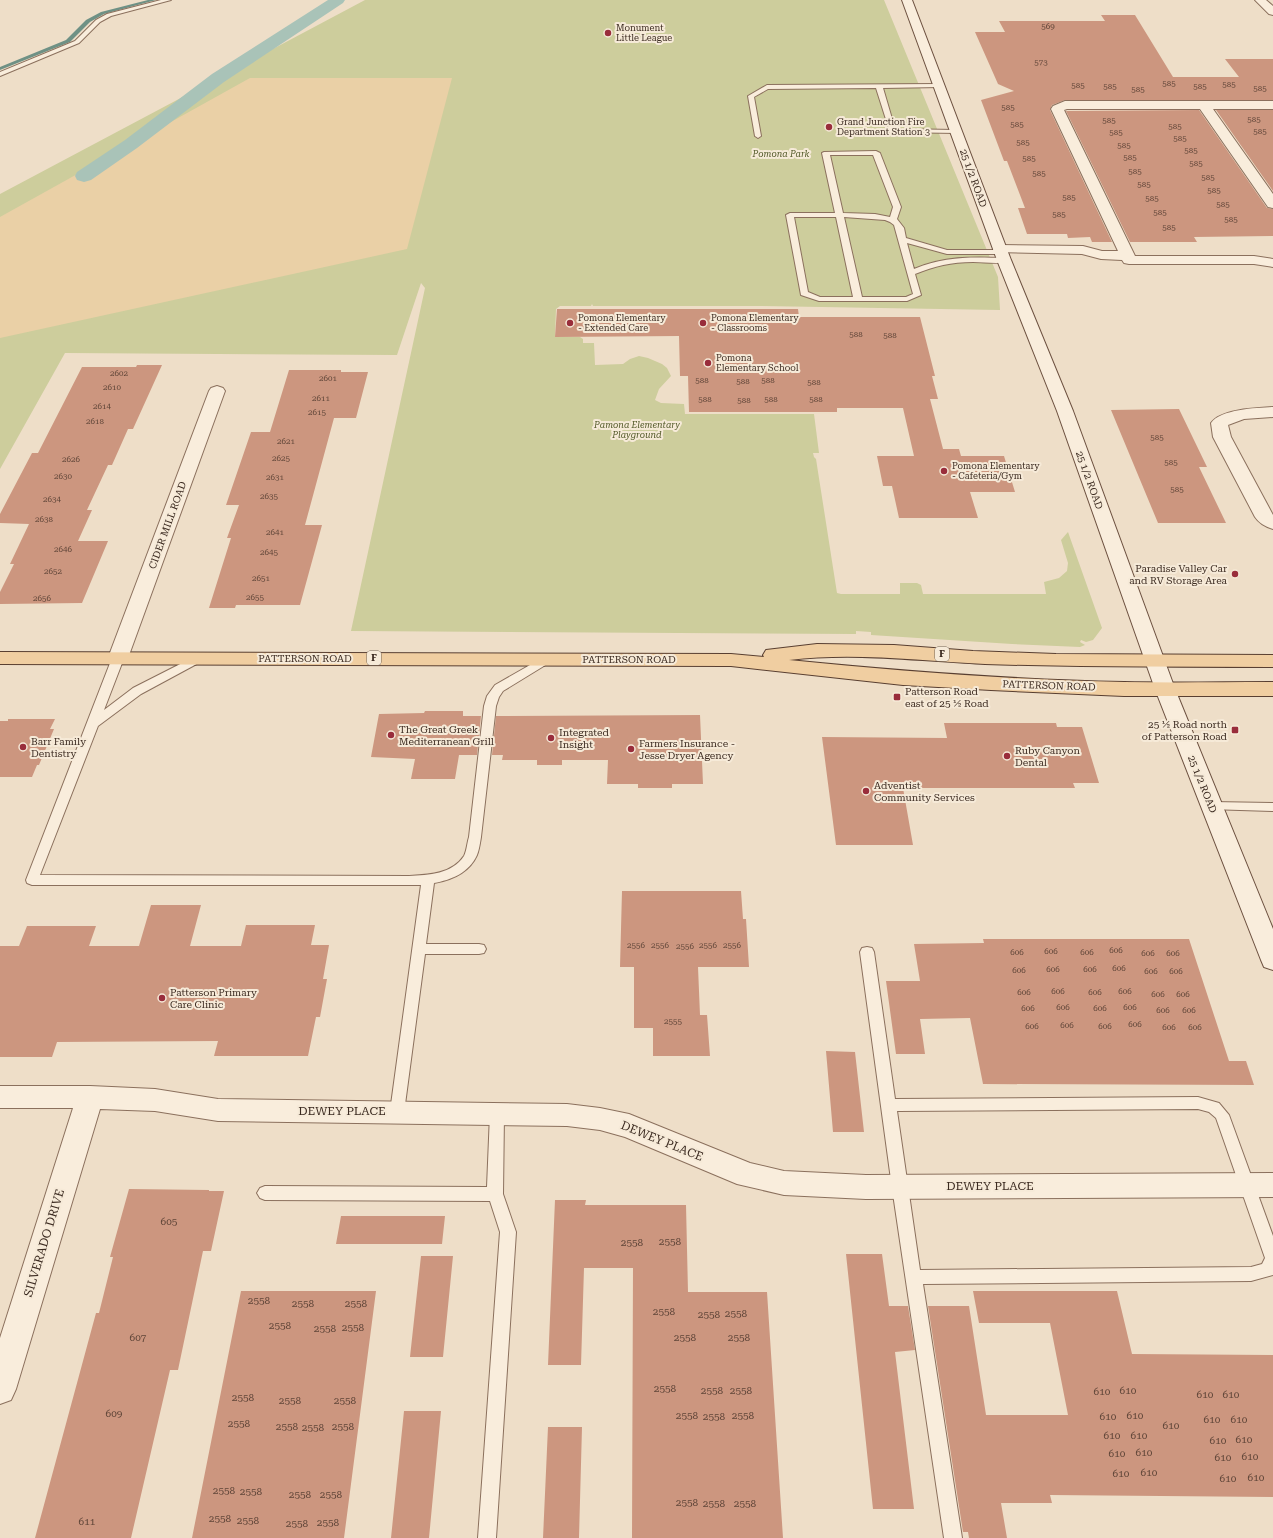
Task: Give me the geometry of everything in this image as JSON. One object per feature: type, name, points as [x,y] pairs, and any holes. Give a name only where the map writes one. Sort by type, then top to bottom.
[{"type":"main road","name":"PATTERSON ROAD","points":[[731,660],[817,650],[840,650],[894,651],[973,657],[1056,660],[1273,661]]},
{"type":"main road","name":"PATTERSON ROAD","points":[[0,658],[731,660],[903,678],[1006,684],[1165,689],[1273,689]]},
{"type":"street","name":"25 1/2 ROAD","points":[[907,0],[1002,254],[1065,411],[1165,689],[1273,959]]},
{"type":"street","points":[[1260,0],[1273,12]]},
{"type":"street","points":[[1273,105],[1065,105],[1057,109],[1129,260],[1254,260],[1273,263]]},
{"type":"street","points":[[1204,105],[1273,204]]},
{"type":"street","points":[[1002,254],[1093,260],[1101,255],[1128,256]]},
{"type":"street","name":"CIDER MILL ROAD","points":[[118,658],[217,391]]},
{"type":"street","points":[[1273,412],[1241,414],[1219,423],[1222,437],[1264,517],[1273,523]]},
{"type":"street","name":"DEWEY PLACE","points":[[0,1097],[90,1097],[155,1100],[218,1110],[567,1115],[600,1119],[629,1126],[746,1175],[784,1184],[900,1187],[1273,1185]]},
{"type":"street","name":"SILVERADO DRIVE","points":[[0,1390],[40,1254],[90,1097]]},
{"type":"lane","points":[[0,74],[77,42],[98,21],[109,15],[168,0]]},
{"type":"lane","points":[[758,136],[751,96],[767,87],[939,86]]},
{"type":"lane","points":[[879,87],[892,132],[956,132]]},
{"type":"lane","points":[[858,299],[826,153],[876,153],[897,207],[893,220]]},
{"type":"lane","points":[[790,215],[865,216],[893,220],[900,225],[902,239],[917,295],[907,299],[819,299],[804,293],[790,215]]},
{"type":"lane","points":[[902,239],[947,252],[1002,254]]},
{"type":"lane","points":[[911,273],[940,262],[1002,254]]},
{"type":"lane","points":[[118,658],[32,880],[428,880],[444,877],[458,870],[470,857],[475,837],[490,706],[493,696],[499,688],[548,659]]},
{"type":"lane","points":[[92,724],[137,691],[200,658]]},
{"type":"lane","points":[[1212,806],[1273,807]]},
{"type":"lane","points":[[397,1112],[428,880]]},
{"type":"lane","points":[[419,949],[479,949]]},
{"type":"lane","points":[[867,952],[900,1187],[953,1538]]},
{"type":"lane","points":[[888,1105],[1198,1103],[1214,1107],[1222,1115],[1273,1258],[1267,1270],[1251,1274],[914,1277]]},
{"type":"lane","points":[[487,1538],[508,1232],[495,1194],[497,1114]]},
{"type":"lane","points":[[265,1193],[495,1194]]},
{"type":"green space","name":"Pomona Park","points":[[365,0],[884,0],[998,277],[1000,310],[760,306],[593,306],[592,304],[591,306],[560,306],[556,309],[555,337],[580,337],[583,339],[583,343],[594,343],[595,365],[623,364],[630,359],[639,356],[662,364],[667,368],[671,376],[659,389],[655,400],[661,403],[684,404],[685,414],[814,414],[819,453],[813,453],[816,459],[837,593],[900,594],[900,583],[917,583],[921,585],[923,594],[1046,594],[1044,582],[1059,578],[1067,571],[1068,563],[1061,540],[1068,532],[1102,628],[1093,640],[1086,642],[1081,640],[1080,642],[1085,645],[1080,647],[871,635],[871,632],[856,631],[856,634],[351,631],[425,288],[421,283],[397,355],[65,353],[0,469],[0,194]]},
{"type":"sand","points":[[250,78],[452,78],[407,249],[0,338],[0,217]]},
{"type":"building","points":[[1101,15],[1135,15],[1173,77],[1239,77],[1225,59],[1273,59],[1273,100],[1065,100],[1052,105],[1050,110],[1112,242],[1092,242],[1090,237],[1068,238],[1067,234],[1027,234],[1018,208],[1025,208],[1007,161],[1004,161],[981,100],[1014,91],[998,84],[975,32],[1005,32],[999,21],[1105,21]]},
{"type":"building","points":[[1199,110],[1267,208],[1273,209],[1273,236],[1194,237],[1197,242],[1130,242],[1066,111]]},
{"type":"building","points":[[1216,110],[1273,110],[1273,191]]},
{"type":"building","points":[[557,309],[798,309],[799,317],[920,317],[935,376],[932,376],[938,399],[930,399],[943,449],[959,449],[961,456],[1004,456],[1015,492],[970,492],[978,518],[899,518],[892,486],[883,486],[877,456],[914,456],[903,408],[837,408],[837,412],[689,412],[688,376],[680,376],[679,336],[555,337]]},
{"type":"building","points":[[137,365],[162,365],[133,429],[128,429],[112,465],[108,465],[87,510],[92,510],[78,541],[108,541],[82,603],[0,604],[0,592],[14,564],[10,564],[29,524],[0,523],[0,514],[32,453],[38,453],[82,367],[136,367]]},
{"type":"building","points":[[289,370],[341,370],[341,372],[368,372],[356,418],[334,418],[305,525],[322,525],[300,605],[236,605],[235,608],[209,608],[231,538],[227,538],[239,505],[226,505],[251,432],[270,432]]},
{"type":"building","points":[[1179,409],[1207,467],[1199,467],[1226,523],[1158,523],[1111,410]]},
{"type":"building","points":[[425,711],[463,711],[463,716],[481,716],[477,755],[459,755],[455,779],[411,779],[415,759],[371,757],[379,714],[424,713]]},
{"type":"building","points":[[700,715],[703,784],[672,784],[672,788],[638,788],[638,784],[607,784],[608,760],[562,760],[562,765],[537,765],[537,760],[502,760],[503,755],[492,755],[496,716]]},
{"type":"building","name":"Barr Family Dentistry","points":[[8,719],[55,719],[50,729],[54,729],[39,765],[37,765],[32,777],[0,777],[0,721],[8,721]]},
{"type":"building","points":[[944,723],[1056,723],[1057,727],[1082,727],[1099,783],[1073,783],[1075,788],[903,788],[913,845],[836,845],[822,737],[947,738]]},
{"type":"building","points":[[622,891],[741,891],[743,919],[746,919],[749,967],[698,967],[700,1015],[707,1015],[710,1056],[653,1056],[653,1028],[634,1028],[634,967],[620,967]]},
{"type":"building","name":"Patterson Primary Care Clinic","points":[[151,905],[201,905],[190,946],[241,946],[246,925],[315,925],[311,945],[329,945],[323,979],[327,979],[320,1017],[316,1017],[308,1056],[214,1056],[218,1041],[57,1042],[52,1057],[0,1057],[0,946],[19,946],[27,926],[96,926],[89,946],[139,946]]},
{"type":"building","points":[[983,939],[1189,939],[1229,1061],[1246,1061],[1254,1085],[983,1084],[970,1018],[920,1019],[925,1054],[896,1054],[886,981],[920,981],[914,944],[984,943]]},
{"type":"building","points":[[826,1051],[855,1052],[864,1132],[833,1132]]},
{"type":"building","points":[[129,1189],[224,1191],[211,1251],[203,1251],[178,1370],[170,1370],[131,1538],[35,1538],[96,1313],[99,1313],[113,1257],[110,1257]]},
{"type":"building","points":[[555,1200],[586,1200],[585,1205],[686,1205],[688,1292],[767,1292],[783,1538],[632,1538],[633,1268],[584,1268],[581,1365],[548,1365]]},
{"type":"building","points":[[341,1216],[445,1216],[442,1244],[336,1244]]},
{"type":"building","points":[[846,1254],[882,1254],[889,1306],[908,1306],[915,1350],[895,1352],[914,1509],[873,1509]]},
{"type":"building","points":[[421,1256],[453,1256],[443,1357],[410,1357]]},
{"type":"building","points":[[241,1291],[376,1291],[344,1538],[192,1538]]},
{"type":"building","points":[[973,1291],[1117,1291],[1132,1354],[1273,1355],[1273,1497],[1050,1495],[1052,1503],[1001,1503],[1007,1538],[969,1538],[968,1532],[963,1532],[928,1306],[969,1306],[986,1415],[1068,1415],[1050,1323],[979,1323]]},
{"type":"building","points":[[404,1411],[441,1411],[429,1538],[391,1538]]},
{"type":"building","points":[[548,1427],[582,1427],[579,1538],[543,1538]]},
{"type":"waterway","points":[[0,69],[68,41],[88,21],[103,13],[154,0]]},
{"type":"waterway","points":[[84,176],[131,144],[218,78],[338,0]]},
{"type":"place","name":"Monument Little League","points":[[608,33]]},
{"type":"place","name":"Grand Junction Fire Department Station 3","points":[[829,127]]},
{"type":"place","name":"Pomona Elementary - Extended Care","points":[[570,323]]},
{"type":"place","name":"Pomona Elementary - Classrooms","points":[[703,323]]},
{"type":"place","name":"Pomona Elementary School","points":[[708,363]]},
{"type":"place","name":"Pomona Elementary - Cafeteria/Gym","points":[[944,471]]},
{"type":"place","name":"Paradise Valley Car and RV Storage Area","points":[[1235,574]]},
{"type":"place","name":"Patterson Road east of 25 ½ Road","points":[[897,697]]},
{"type":"place","name":"25 ½ Road north of Patterson Road","points":[[1235,730]]},
{"type":"place","name":"The Great Greek Mediterranean Grill","points":[[391,735]]},
{"type":"place","name":"Integrated Insight","points":[[551,738]]},
{"type":"place","name":"Barr Family Dentistry","points":[[23,747]]},
{"type":"place","name":"Farmers Insurance - Jesse Dryer Agency","points":[[631,749]]},
{"type":"place","name":"Ruby Canyon Dental","points":[[1007,756]]},
{"type":"place","name":"Adventist Community Services","points":[[866,791]]},
{"type":"place","name":"Patterson Primary Care Clinic","points":[[162,998]]},
{"type":"park label","name":"Pamona Elementary Playground","points":[[637,430]]}]
